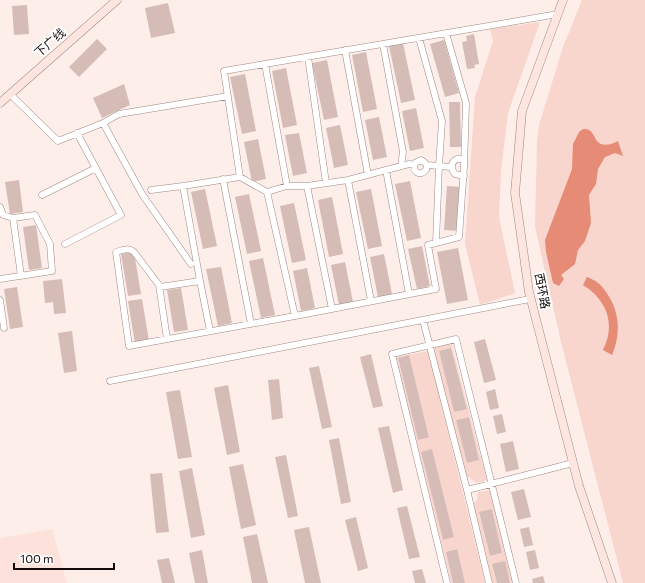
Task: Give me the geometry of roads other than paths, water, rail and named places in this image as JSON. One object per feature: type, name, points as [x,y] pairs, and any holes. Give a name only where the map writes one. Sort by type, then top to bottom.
[{"type":"main road","name":"下广线","points":[[0,103],[117,0]]},
{"type":"main road","name":"西环路","points":[[563,0],[522,111],[515,193],[528,292],[579,486],[612,583]]},
{"type":"street","points":[[240,177],[224,71],[558,14]]},
{"type":"street","points":[[167,339],[159,285],[131,249],[116,252],[130,346],[436,289],[428,244],[459,237],[464,176],[466,103],[446,33]]},
{"type":"street","points":[[419,38],[442,121],[436,243]]},
{"type":"street","points":[[383,44],[403,152],[401,166]]},
{"type":"street","points":[[345,50],[368,175]]},
{"type":"street","points":[[308,57],[326,183]]},
{"type":"street","points":[[265,64],[287,186]]},
{"type":"street","points":[[10,94],[58,141],[103,123],[119,114],[228,96]]},
{"type":"street","points":[[103,123],[142,194],[191,264]]},
{"type":"street","points":[[65,244],[121,215],[77,133]]},
{"type":"street","points":[[464,159],[455,160],[452,167],[455,174],[464,176]]},
{"type":"street","points":[[151,190],[240,177],[268,192],[287,186],[307,186],[348,180],[414,164],[416,161],[420,160],[427,165],[452,167]]},
{"type":"street","points":[[414,164],[414,169],[419,173],[423,173],[426,170],[427,165]]},
{"type":"street","points":[[42,194],[96,168]]},
{"type":"street","points":[[386,170],[409,294]]},
{"type":"street","points":[[223,179],[251,324]]},
{"type":"street","points":[[348,180],[371,301]]},
{"type":"street","points":[[183,186],[210,331]]},
{"type":"street","points":[[307,186],[332,309]]},
{"type":"street","points":[[268,192],[295,316]]},
{"type":"street","points":[[0,207],[3,215],[13,218],[35,215],[50,244],[52,271],[0,279]]},
{"type":"street","points":[[13,218],[21,276]]},
{"type":"street","points":[[160,287],[200,281]]},
{"type":"street","points":[[110,381],[530,299]]},
{"type":"street","points":[[0,300],[4,328]]},
{"type":"street","points":[[423,320],[468,490],[489,583]]},
{"type":"street","points":[[447,583],[392,354],[456,339],[516,583]]},
{"type":"street","points":[[468,490],[573,464]]}]
